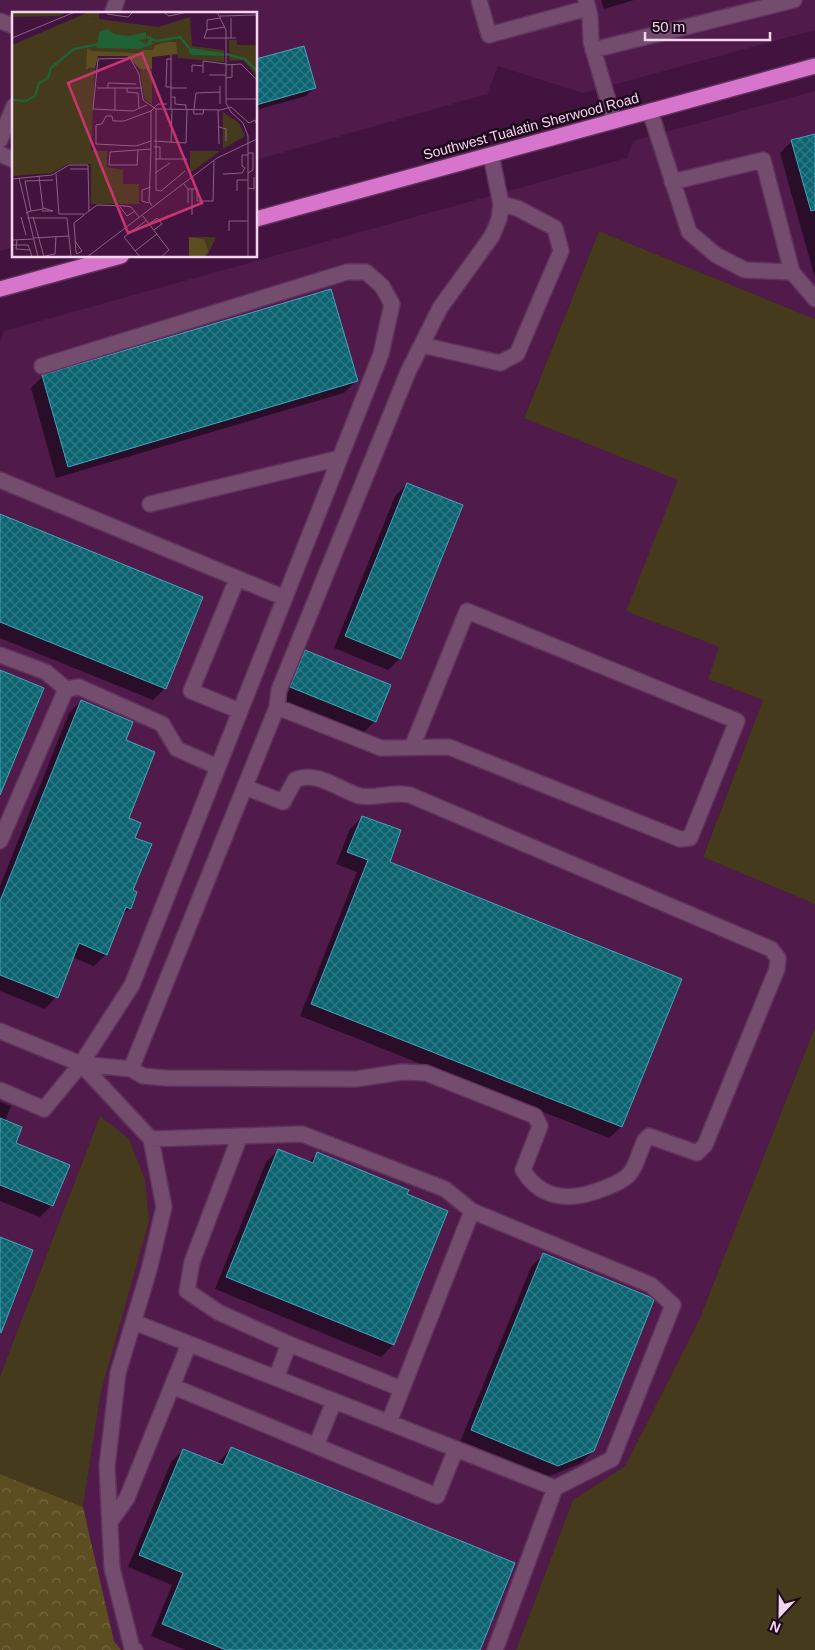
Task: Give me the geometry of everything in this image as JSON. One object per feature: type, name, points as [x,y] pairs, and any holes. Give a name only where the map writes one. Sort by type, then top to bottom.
[{"type":"highway","name":"Southwest Tualatin Sherwood Road","points":[[258,218],[815,66]]},
{"type":"highway","points":[[0,290],[104,258]]},
{"type":"street","points":[[113,12],[117,0]]},
{"type":"street","points":[[479,0],[489,35],[587,4],[594,50],[614,121]]},
{"type":"street","points":[[594,50],[794,0]]},
{"type":"street","points":[[0,21],[12,25]]},
{"type":"street","points":[[0,140],[12,111]]},
{"type":"street","points":[[650,111],[689,232],[716,255],[745,270],[792,272]]},
{"type":"street","points":[[0,154],[12,159]]},
{"type":"street","points":[[131,1069],[277,707],[279,690],[408,372],[440,308],[492,236],[500,219],[501,204],[491,154]]},
{"type":"street","points":[[672,182],[763,160],[792,272],[815,299]]},
{"type":"street","points":[[422,345],[500,363],[517,354],[561,251],[555,228],[517,208],[501,204]]},
{"type":"street","points":[[0,1090],[44,1109],[81,1064],[132,985],[381,354],[392,304],[382,286],[366,272],[347,272],[42,366]]},
{"type":"street","points":[[150,504],[340,458]]},
{"type":"street","points":[[0,480],[285,598]]},
{"type":"street","points":[[237,578],[191,691],[240,711]]},
{"type":"street","points":[[277,707],[380,748],[449,747],[680,839],[690,838],[738,721],[467,611],[412,747]]},
{"type":"street","points":[[0,655],[46,672],[66,689],[80,688],[162,724],[177,749],[218,767]]},
{"type":"street","points":[[0,841],[66,689]]},
{"type":"street","points":[[0,1031],[81,1064],[131,1069],[143,1076],[166,1078],[356,1079],[402,1072],[426,1073],[535,1116],[540,1126],[523,1170],[534,1186],[560,1196],[580,1197],[618,1183],[631,1173],[644,1140],[649,1136],[696,1153],[705,1146],[777,969],[778,958],[771,949],[410,795],[391,793],[362,796],[311,776],[295,780],[283,802],[245,787]]},
{"type":"street","points":[[81,1064],[151,1139],[164,1207],[149,1270],[118,1374],[107,1466],[112,1568],[132,1648],[135,1650]]},
{"type":"street","points":[[151,1139],[302,1134],[445,1189],[472,1211],[651,1285],[673,1305],[612,1460],[555,1488],[495,1650]]},
{"type":"street","points":[[240,1136],[192,1262],[188,1291],[218,1312],[289,1344],[402,1389]]},
{"type":"street","points":[[388,1422],[472,1211]]},
{"type":"street","points":[[134,1322],[555,1488]]},
{"type":"street","points":[[110,1522],[128,1498],[189,1344]]},
{"type":"street","points":[[276,1378],[289,1344]]},
{"type":"street","points":[[172,1386],[437,1496],[456,1449]]},
{"type":"street","points":[[316,1446],[334,1401]]},
{"type":"shaded area","points":[[0,0],[815,0],[815,30],[583,93],[498,66],[487,94],[258,159],[258,12],[12,12],[12,248],[0,251]]},
{"type":"shaded area","points":[[815,91],[815,319],[599,231],[524,417],[679,480],[627,611],[720,647],[708,679],[763,700],[703,856],[815,904],[815,1027],[699,1320],[625,1466],[573,1500],[516,1650],[121,1650],[114,1641],[83,1507],[101,1391],[100,1116],[0,1376],[0,341],[4,331],[627,158],[633,141]]},
{"type":"shaded area","points":[[599,231],[815,319],[815,904],[703,857],[763,700],[708,679],[719,647],[626,611],[678,480],[524,418]]},
{"type":"shaded area","points":[[815,1027],[815,1650],[516,1650],[573,1500],[625,1466],[699,1320]]},
{"type":"shaded area","points":[[100,1116],[129,1139],[145,1180],[149,1221],[101,1391],[83,1507],[0,1474],[0,1376]]},
{"type":"green space","points":[[0,1474],[83,1507],[114,1641],[121,1650],[0,1650]]},
{"type":"building","points":[[304,46],[316,88],[258,104],[258,58]]},
{"type":"building","points":[[815,134],[815,210],[811,211],[791,140]]},
{"type":"building","points":[[331,289],[358,381],[68,467],[42,375]]},
{"type":"building","points":[[407,483],[463,505],[401,659],[345,636]]},
{"type":"building","points":[[0,514],[203,597],[166,689],[0,622]]},
{"type":"building","points":[[305,650],[391,685],[376,722],[290,687]]},
{"type":"building","points":[[0,670],[44,688],[0,795]]},
{"type":"building","points":[[81,700],[133,722],[126,740],[155,752],[129,818],[141,823],[135,838],[152,844],[133,890],[137,892],[131,909],[126,907],[107,955],[79,943],[58,998],[0,975],[0,901]]},
{"type":"building","points":[[362,816],[401,830],[390,862],[682,979],[622,1127],[311,1004],[368,860],[347,852]]},
{"type":"building","points":[[0,1118],[22,1127],[16,1143],[70,1165],[53,1206],[0,1185]]},
{"type":"building","points":[[278,1149],[313,1163],[317,1152],[409,1190],[407,1194],[448,1211],[394,1345],[226,1277]]},
{"type":"building","points":[[0,1237],[33,1250],[1,1333],[0,1332]]},
{"type":"building","points":[[543,1253],[654,1300],[594,1451],[558,1466],[471,1430]]},
{"type":"building","points":[[231,1447],[515,1563],[480,1650],[226,1650],[162,1624],[183,1573],[139,1555],[183,1449],[223,1465]]}]
